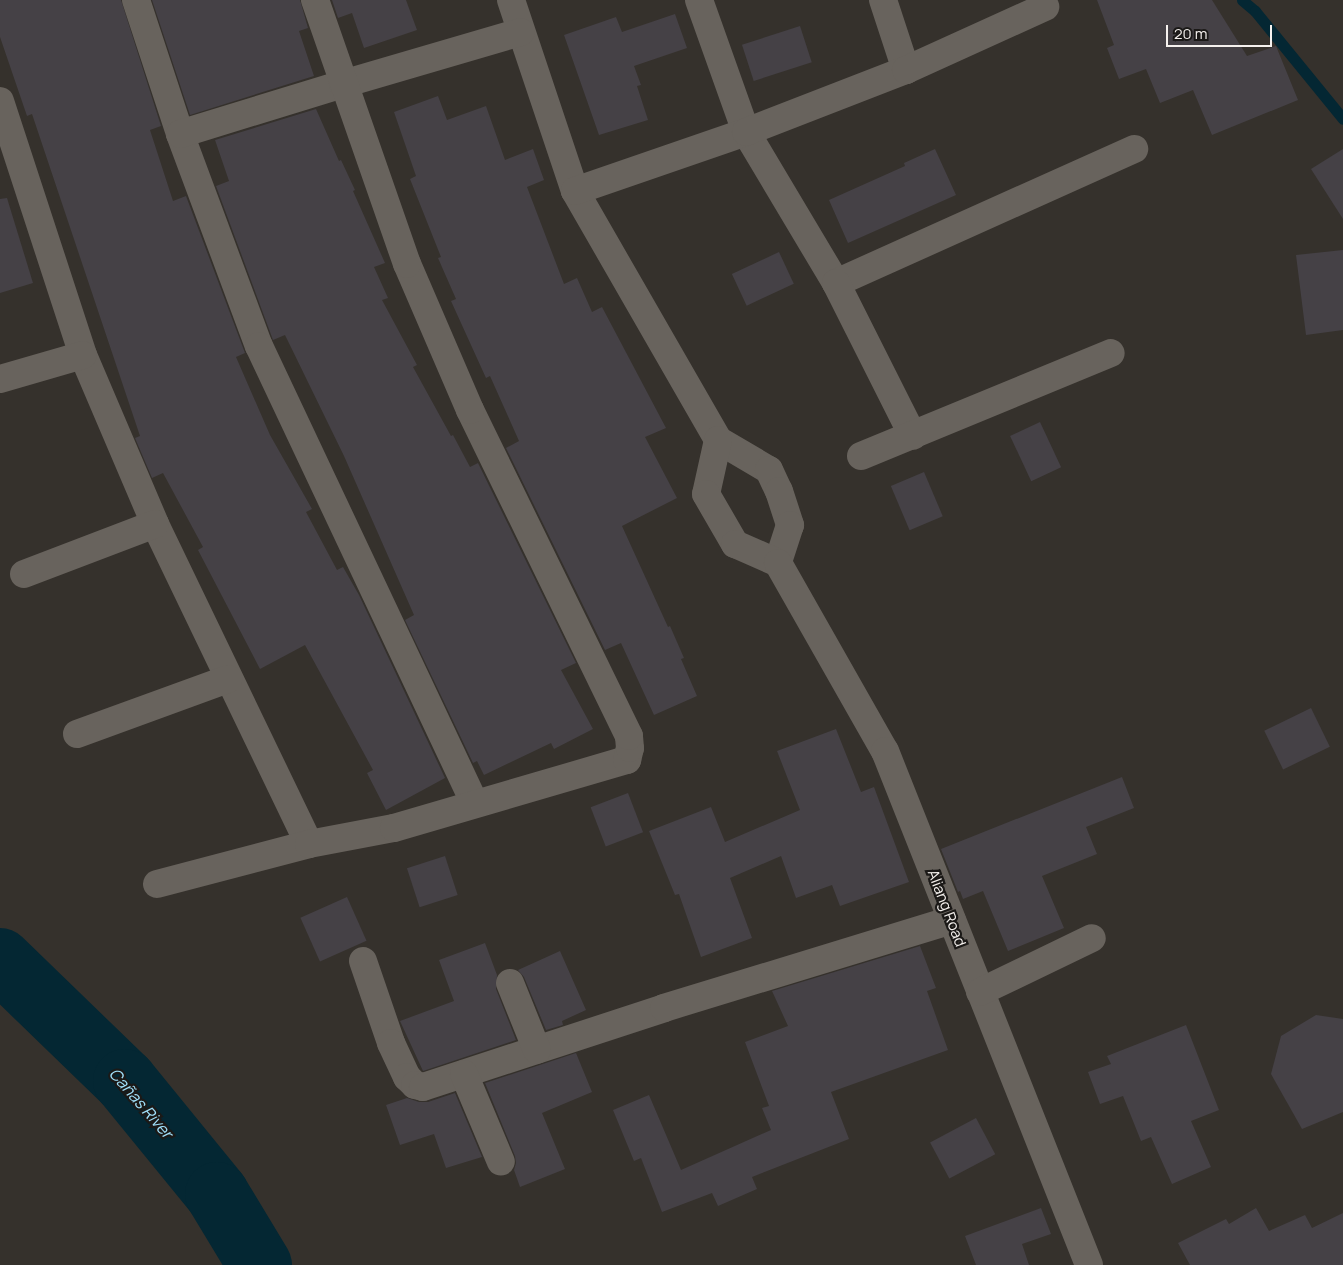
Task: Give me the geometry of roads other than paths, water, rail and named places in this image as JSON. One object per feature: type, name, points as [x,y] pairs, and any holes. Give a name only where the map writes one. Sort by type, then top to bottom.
[{"type":"street","points":[[136,0],[180,134],[260,346],[475,804]]},
{"type":"street","points":[[157,884],[309,844],[394,828],[627,760],[630,748],[629,736],[470,410],[407,264],[315,0]]},
{"type":"street","points":[[511,0],[575,190],[718,440],[769,470],[773,477],[790,525],[778,563],[735,544],[706,494],[718,440]]},
{"type":"street","points":[[699,0],[746,132],[836,284],[913,436]]},
{"type":"street","points":[[883,0],[906,70]]},
{"type":"street","points":[[575,190],[746,132],[906,70],[1046,6]]},
{"type":"street","points":[[180,134],[522,32]]},
{"type":"street","points":[[0,100],[83,355],[154,524],[309,844]]},
{"type":"street","points":[[836,284],[1134,149]]},
{"type":"street","points":[[862,456],[1111,353]]},
{"type":"street","points":[[0,379],[83,355]]},
{"type":"street","points":[[24,574],[154,524]]},
{"type":"street","name":"Aliang Road","points":[[778,563],[885,751],[1089,1265]]},
{"type":"street","points":[[76,734],[228,679]]},
{"type":"street","points":[[363,961],[391,1043],[407,1076],[415,1085],[423,1087],[664,1008],[952,920]]},
{"type":"street","points":[[980,992],[1092,938]]},
{"type":"street","points":[[510,983],[537,1050]]},
{"type":"street","points":[[464,1074],[501,1162]]},
{"type":"waterway","points":[[1242,0],[1255,11],[1343,119]]},
{"type":"waterway","name":"Cañas River","points":[[0,960],[125,1081],[217,1194],[260,1265]]}]
